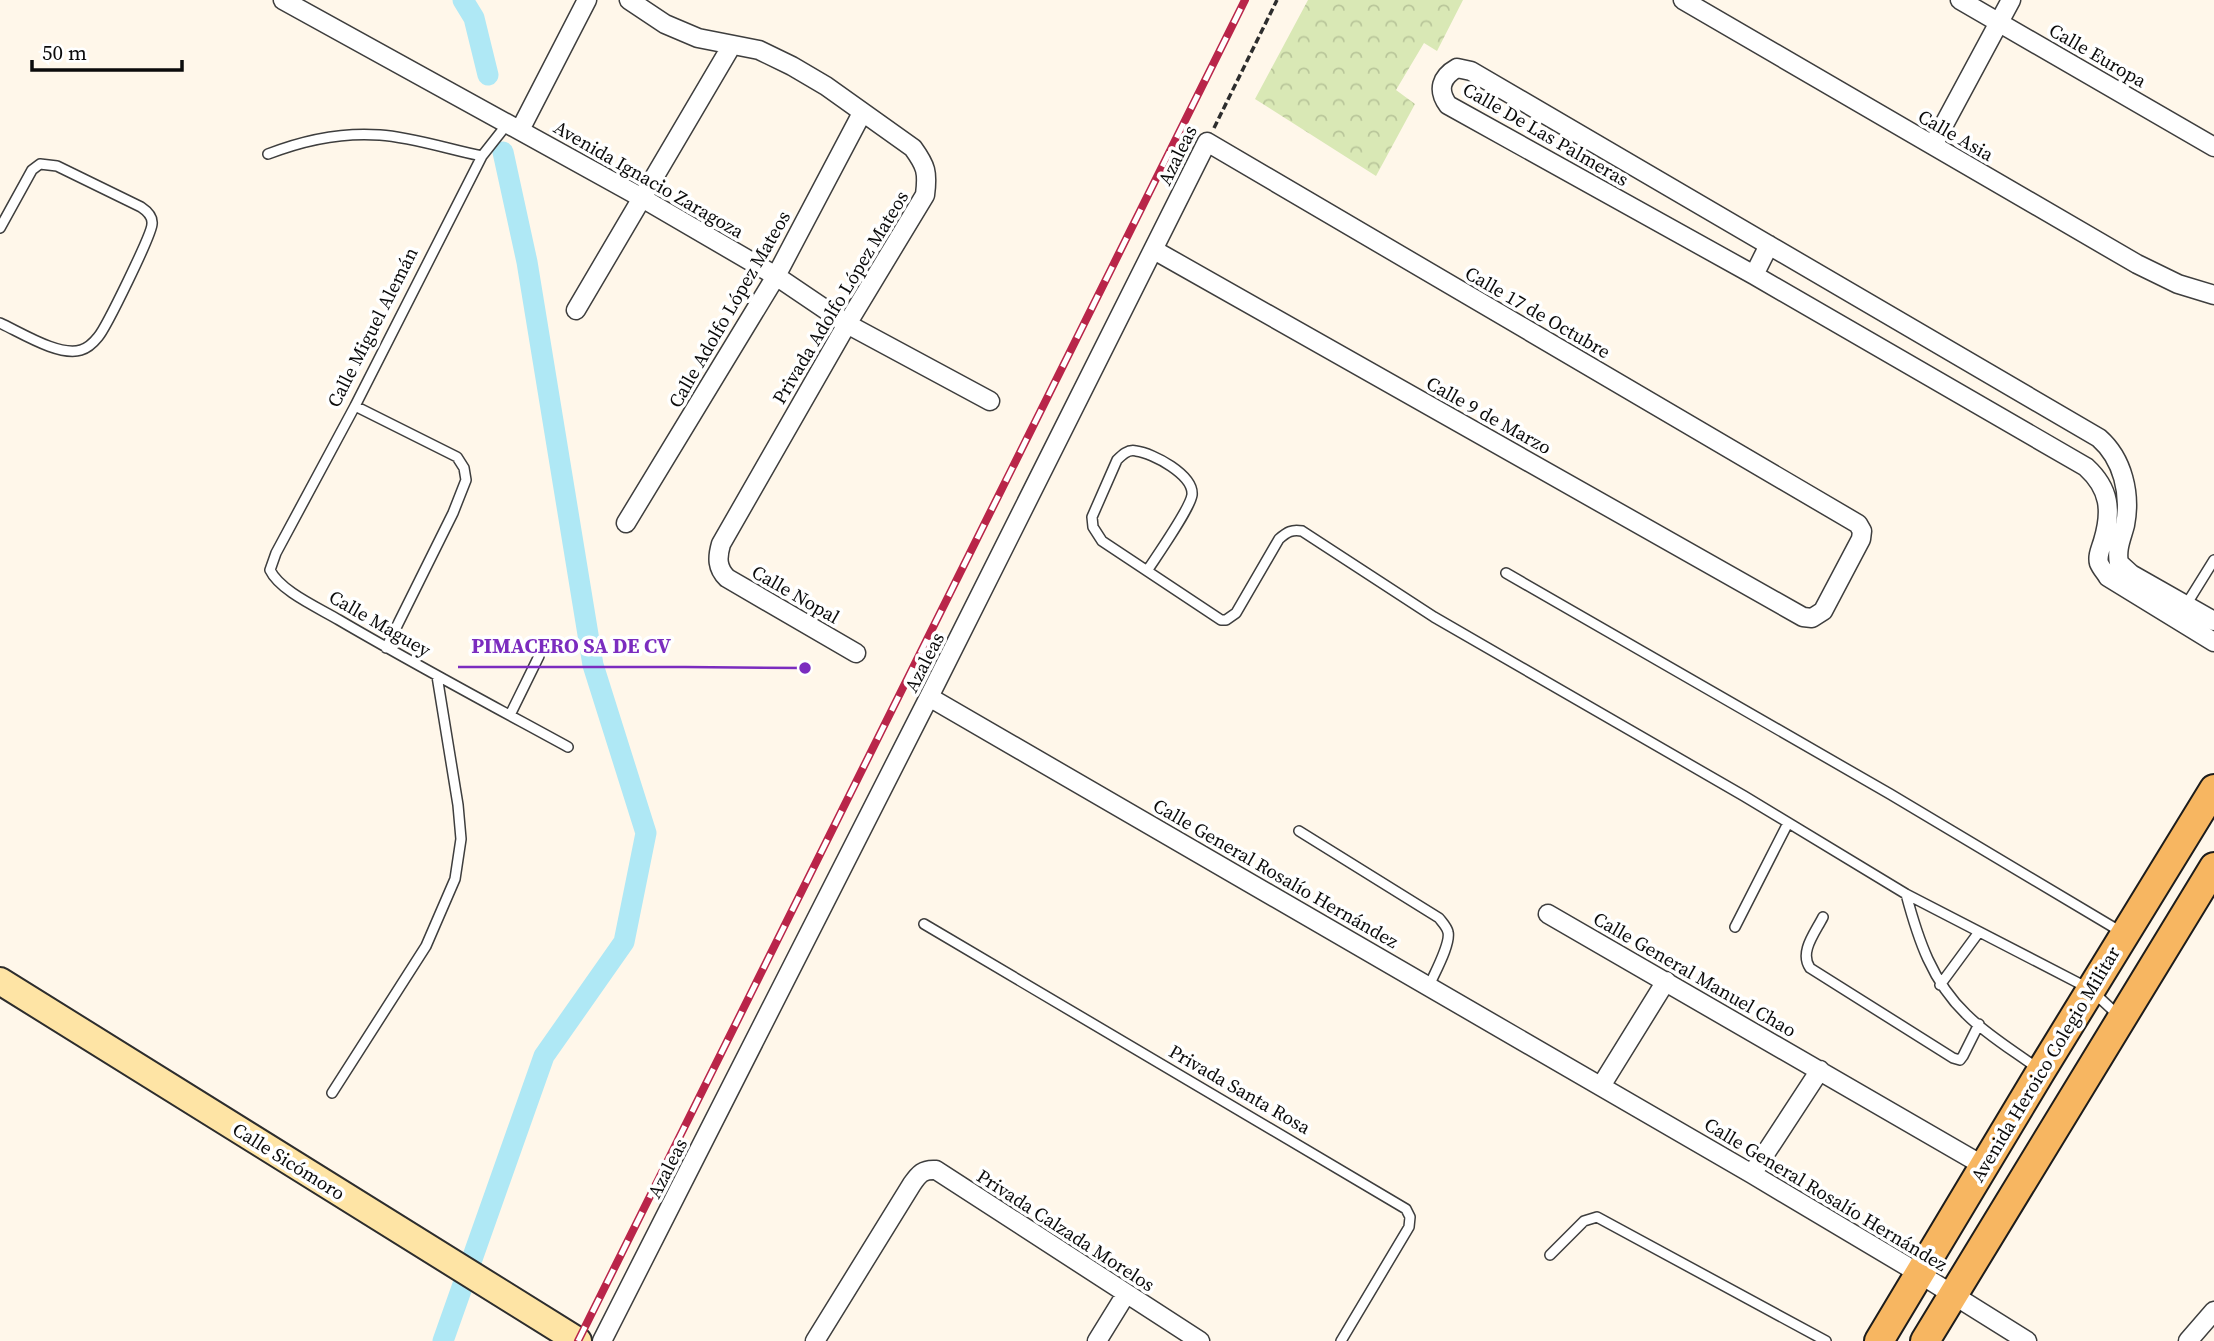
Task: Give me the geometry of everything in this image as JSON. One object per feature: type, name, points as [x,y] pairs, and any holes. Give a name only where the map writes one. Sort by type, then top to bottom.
[{"type":"main road","name":"Avenida Heroico Colegio Militar","points":[[1879,1341],[2124,933],[2214,789]]},
{"type":"main road","points":[[1925,1341],[2214,867]]},
{"type":"street","name":"Avenida Ignacio Zaragoza","points":[[283,0],[642,198],[776,276],[847,324],[990,401]]},
{"type":"street","name":"Calle Miguel Alemán","points":[[514,126],[587,0]]},
{"type":"street","name":"Privada Adolfo López Mateos","points":[[629,0],[665,24],[698,38],[759,50],[792,66],[826,86],[913,148],[928,174],[925,195],[847,324],[721,544],[719,567]]},
{"type":"street","name":"Calle Asia","points":[[1683,0],[2137,264],[2178,284],[2214,295]]},
{"type":"street","name":"Calle Europa","points":[[1960,0],[2214,147]]},
{"type":"street","points":[[1933,145],[2011,0]]},
{"type":"street","points":[[576,310],[733,45]]},
{"type":"street","name":"Calle De Las Palmeras","points":[[2105,489],[2098,477],[2086,467],[1754,275],[1448,105],[1441,95],[1444,80],[1457,68],[1471,71],[2099,438],[2118,461],[2127,493],[2125,523],[2119,544],[2119,563],[2131,574],[2214,621]]},
{"type":"street","name":"Calle Adolfo López Mateos","points":[[626,523],[776,276],[862,113]]},
{"type":"street","name":"Azaleas","points":[[602,1341],[929,698],[1207,142]]},
{"type":"street","name":"Calle 17 de Octubre","points":[[1207,142],[1857,524],[1862,531],[1861,539],[1823,611],[1812,618],[1803,617]]},
{"type":"street","points":[[1754,275],[1769,245]]},
{"type":"street","name":"Calle 9 de Marzo","points":[[1154,250],[1803,617]]},
{"type":"street","points":[[2122,475],[2105,489],[2108,504],[2107,528],[2099,556],[2104,572],[2214,642]]},
{"type":"street","name":"Calle Nopal","points":[[719,567],[727,578],[856,653]]},
{"type":"street","name":"Calle General Rosalío Hernández","points":[[929,698],[1752,1174],[2027,1341]]},
{"type":"street","name":"Calle General Manuel Chao","points":[[1548,914],[1984,1166]]},
{"type":"street","name":"Calle Sicómoro","points":[[0,981],[578,1341]]},
{"type":"street","points":[[1601,1086],[1666,981]]},
{"type":"street","points":[[1752,1174],[1820,1070]]},
{"type":"street","name":"Privada Calzada Morelos","points":[[815,1341],[912,1184],[928,1169],[936,1170],[1200,1341]]},
{"type":"street","points":[[1097,1341],[1126,1294]]},
{"type":"street","points":[[2188,1341],[2214,1311]]},
{"type":"lane","name":"Calle Miguel Alemán","points":[[276,553],[355,406],[482,156],[514,126]]},
{"type":"lane","points":[[268,154],[299,142],[333,136],[381,135],[482,156]]},
{"type":"lane","points":[[0,228],[32,170],[40,164],[57,166],[141,207],[153,220],[145,243],[101,333],[87,348],[65,351],[0,323]]},
{"type":"lane","points":[[355,406],[457,457],[464,468],[466,480],[453,513],[386,648]]},
{"type":"lane","points":[[1147,571],[1190,502],[1191,487],[1183,474],[1135,450],[1122,454],[1117,460],[1091,517],[1093,527],[1102,541],[1147,571],[1221,620],[1236,614],[1279,539],[1286,532],[1302,531],[1434,617],[1788,822],[1906,894],[2091,989],[2122,1020]]},
{"type":"lane","name":"Calle Maguey","points":[[276,553],[270,570],[282,585],[386,648],[568,747]]},
{"type":"lane","points":[[2186,606],[2214,560]]},
{"type":"lane","points":[[1506,573],[1890,794],[2124,933]]},
{"type":"lane","points":[[510,715],[539,656]]},
{"type":"lane","points":[[332,1093],[426,946],[455,880],[461,839],[458,805],[437,676]]},
{"type":"lane","points":[[1735,927],[1788,822]]},
{"type":"lane","points":[[1299,831],[1444,923],[1448,931],[1448,941],[1429,986]]},
{"type":"lane","points":[[1906,894],[1918,938],[1940,985],[1968,1016],[2041,1071]]},
{"type":"lane","points":[[1823,917],[1805,954],[1810,968],[1959,1060],[1979,1024]]},
{"type":"lane","name":"Privada Santa Rosa","points":[[924,924],[1406,1209],[1410,1217],[1409,1227],[1341,1341]]},
{"type":"lane","points":[[1940,985],[1979,932]]},
{"type":"lane","points":[[1550,1255],[1584,1221],[1597,1217],[1826,1341]]},
{"type":"path","name":"Azaleas","points":[[1207,142],[1277,0]]},
{"type":"green space","points":[[1308,0],[1463,0],[1437,51],[1424,43],[1396,90],[1415,104],[1376,176],[1255,99]]},
{"type":"waterway","points":[[463,0],[474,18],[488,75]]},
{"type":"waterway","points":[[443,1341],[544,1056],[624,942],[646,833],[593,665],[527,262],[503,152]]},
{"type":"railway","points":[[578,1341],[1245,0]]},
{"type":"place","name":"PIMACERO SA DE CV","points":[[805,668]]}]
